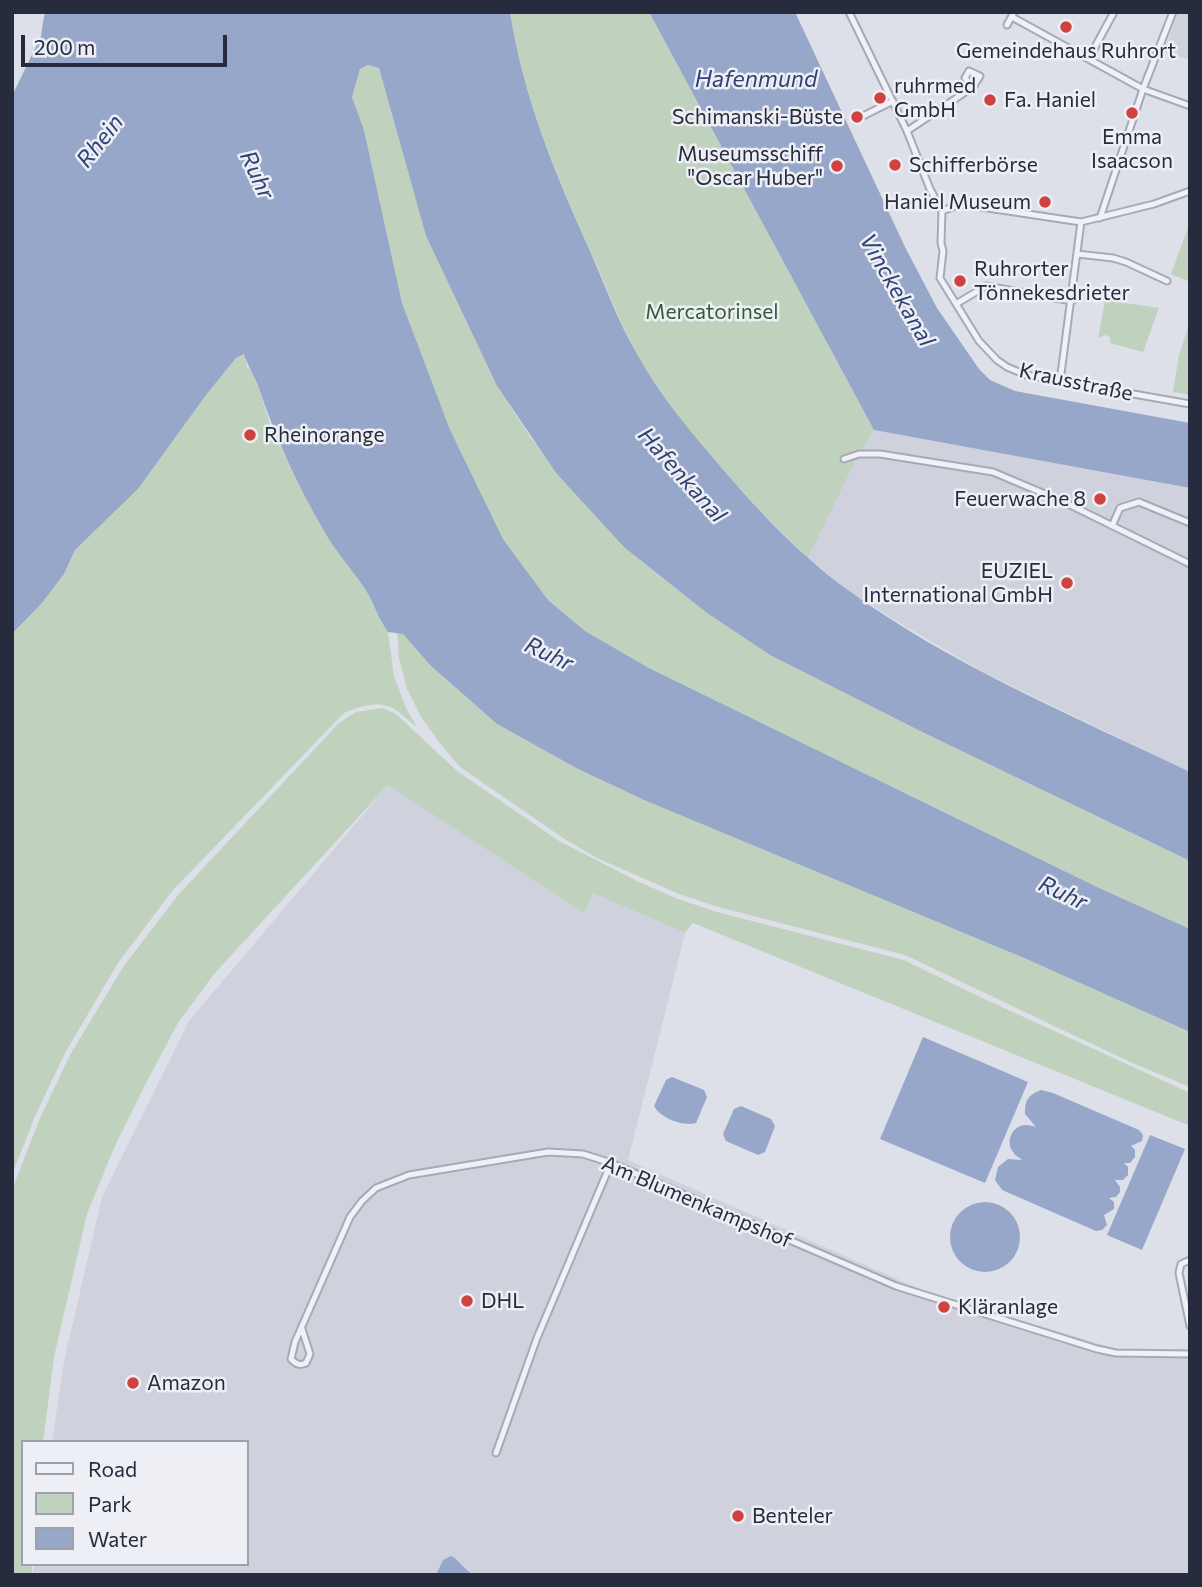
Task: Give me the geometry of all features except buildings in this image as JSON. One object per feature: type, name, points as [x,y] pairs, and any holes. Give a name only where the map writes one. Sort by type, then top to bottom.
[{"type":"street","points":[[849,12],[907,131],[930,189],[942,211],[961,204],[1081,222],[1154,204],[1190,191]]},
{"type":"street","points":[[1089,58],[1114,12]]},
{"type":"street","points":[[1100,218],[1143,89],[1173,12]]},
{"type":"street","points":[[1007,25],[1013,15],[1143,89],[1190,106]]},
{"type":"street","points":[[907,131],[973,87]]},
{"type":"street","points":[[855,120],[892,101]]},
{"type":"street","name":"Krausstraße","points":[[942,211],[943,251],[940,278],[979,341],[997,360],[1026,375],[1190,404]]},
{"type":"street","points":[[1060,381],[1081,222]]},
{"type":"street","points":[[1077,254],[1112,258],[1167,281]]},
{"type":"street","points":[[956,304],[986,286],[1072,301]]},
{"type":"street","points":[[844,459],[859,454],[880,454],[993,472],[1037,489],[1190,564]]},
{"type":"street","points":[[1112,526],[1120,508],[1139,502],[1190,523]]},
{"type":"street","name":"Am Blumenkampshof","points":[[302,1329],[310,1354],[306,1363],[297,1364],[291,1359],[292,1350],[351,1217],[369,1193],[409,1175],[541,1152],[572,1152],[611,1163],[906,1290],[1097,1349],[1124,1354],[1190,1354]]},
{"type":"street","points":[[496,1454],[537,1338],[611,1163]]},
{"type":"street","points":[[1190,1260],[1181,1264],[1179,1273],[1190,1326]]},
{"type":"shaded area","points":[[1178,12],[1190,12],[1190,60],[1164,51]]},
{"type":"shaded area","points":[[874,430],[1190,488],[1190,772],[985,673],[848,590],[808,558],[859,454]]},
{"type":"shaded area","points":[[400,771],[614,902],[685,933],[628,1160],[922,1290],[1133,1354],[1190,1354],[1190,1575],[33,1575],[34,1566],[248,1566],[248,1440],[52,1440],[64,1361],[102,1197],[189,1021]]},
{"type":"green space","name":"Mercatorinsel","points":[[510,12],[649,12],[874,430],[859,454],[808,558],[743,493],[703,447],[665,398],[633,348],[545,143],[524,78]]},
{"type":"green space","points":[[368,65],[379,68],[426,236],[497,386],[531,438],[625,548],[707,613],[770,655],[920,731],[1190,861],[1190,929],[1097,887],[649,668],[585,631],[548,600],[503,539],[448,429],[402,303],[364,130],[352,97],[360,69]]},
{"type":"green space","points":[[1190,222],[1190,282],[1171,274]]},
{"type":"green space","points":[[1105,300],[1159,308],[1143,352],[1110,343],[1110,337],[1105,335],[1098,338]]},
{"type":"green space","points":[[1190,321],[1190,395],[1173,392],[1179,355]]},
{"type":"green space","points":[[245,354],[247,367],[254,374],[271,427],[295,477],[328,536],[367,592],[388,632],[394,676],[406,708],[417,727],[399,712],[379,704],[344,713],[173,890],[118,963],[65,1053],[35,1116],[12,1175],[12,634],[42,603],[64,574],[75,550],[138,489],[206,395],[236,358]]},
{"type":"green space","points":[[397,632],[403,633],[431,666],[497,724],[578,769],[644,800],[1024,958],[1190,1032],[1190,1087],[1130,1062],[905,955],[718,907],[679,894],[597,858],[563,838],[460,767],[421,717],[407,689],[399,658]]},
{"type":"green space","points":[[382,708],[396,714],[457,771],[559,841],[637,881],[717,912],[904,960],[1190,1093],[1190,1126],[693,923],[685,933],[593,893],[584,913],[388,785],[214,974],[178,1023],[114,1148],[87,1214],[54,1357],[43,1440],[21,1440],[21,1566],[32,1566],[32,1575],[12,1575],[12,1190],[40,1118],[70,1055],[123,967],[178,895],[339,723],[356,712]]},
{"type":"water","points":[[46,12],[510,12],[532,104],[565,193],[630,342],[682,421],[760,511],[811,561],[848,590],[929,643],[1014,689],[1190,772],[1190,861],[920,731],[770,655],[707,613],[625,548],[557,474],[497,386],[426,236],[379,68],[368,65],[360,69],[352,97],[364,130],[402,303],[450,430],[503,539],[548,600],[585,631],[649,668],[1097,887],[1190,929],[1190,1032],[1024,958],[644,800],[578,769],[497,724],[431,666],[403,634],[388,632],[365,589],[331,543],[306,499],[279,442],[244,354],[236,358],[206,395],[138,489],[75,550],[64,574],[42,603],[12,634],[12,96],[41,36]]},
{"type":"water","name":"Hafenmund","points":[[649,12],[795,12],[905,247],[937,308],[979,369],[990,380],[1015,391],[1190,423],[1190,488],[874,430]]},
{"type":"water","points":[[923,1037],[1028,1082],[985,1183],[880,1139]]},
{"type":"water","points":[[672,1077],[704,1090],[707,1097],[696,1123],[685,1124],[673,1120],[661,1114],[654,1106],[666,1080]]},
{"type":"water","points":[[1041,1090],[1139,1130],[1143,1135],[1142,1141],[1131,1146],[1135,1150],[1135,1157],[1130,1163],[1124,1163],[1128,1167],[1128,1175],[1123,1180],[1115,1180],[1120,1192],[1116,1197],[1109,1198],[1114,1202],[1114,1209],[1104,1215],[1107,1225],[1102,1230],[1096,1231],[1002,1190],[995,1180],[998,1167],[1008,1159],[1022,1160],[1011,1148],[1011,1135],[1020,1126],[1036,1127],[1025,1114],[1026,1105],[1030,1096]]},
{"type":"water","points":[[741,1106],[771,1119],[775,1126],[765,1152],[758,1155],[726,1141],[723,1134],[734,1109]]},
{"type":"water","points":[[1150,1135],[1185,1149],[1142,1250],[1107,1235]]},
{"type":"water","points":[[985,1202],[1004,1208],[1014,1218],[1020,1237],[1014,1256],[1004,1266],[985,1272],[966,1266],[956,1256],[950,1237],[956,1218],[966,1208]]},
{"type":"water","points":[[451,1556],[475,1575],[436,1575],[443,1560]]},
{"type":"place","name":"Gemeindehaus Ruhrort","points":[[1066,27]]},
{"type":"place","name":"ruhrmed GmbH","points":[[880,98]]},
{"type":"place","name":"Fa. Haniel","points":[[990,100]]},
{"type":"place","name":"Emma Isaacson","points":[[1132,113]]},
{"type":"place","name":"Schimanski-Büste","points":[[857,117]]},
{"type":"place","name":"Schifferbörse","points":[[895,165]]},
{"type":"place","name":"Museumsschiff \"Oscar Huber\"","points":[[837,166]]},
{"type":"place","name":"Haniel Museum","points":[[1045,202]]},
{"type":"place","name":"Ruhrorter Tönnekesdrieter","points":[[960,281]]},
{"type":"place","name":"Rheinorange","points":[[250,435]]},
{"type":"place","name":"Feuerwache 8","points":[[1100,499]]},
{"type":"place","name":"EUZIEL International GmbH","points":[[1067,583]]},
{"type":"place","name":"DHL","points":[[467,1301]]},
{"type":"place","name":"Kläranlage","points":[[944,1307]]},
{"type":"place","name":"Amazon","points":[[133,1383]]},
{"type":"place","name":"Benteler","points":[[738,1516]]},
{"type":"water label","name":"Rhein","points":[[100,141]]},
{"type":"water label","name":"Ruhr","points":[[257,175]]},
{"type":"water label","name":"Vinckekanal","points":[[897,290]]},
{"type":"water label","name":"Hafenkanal","points":[[682,475]]},
{"type":"water label","name":"Ruhr","points":[[549,654]]},
{"type":"water label","name":"Ruhr","points":[[1063,893]]}]
